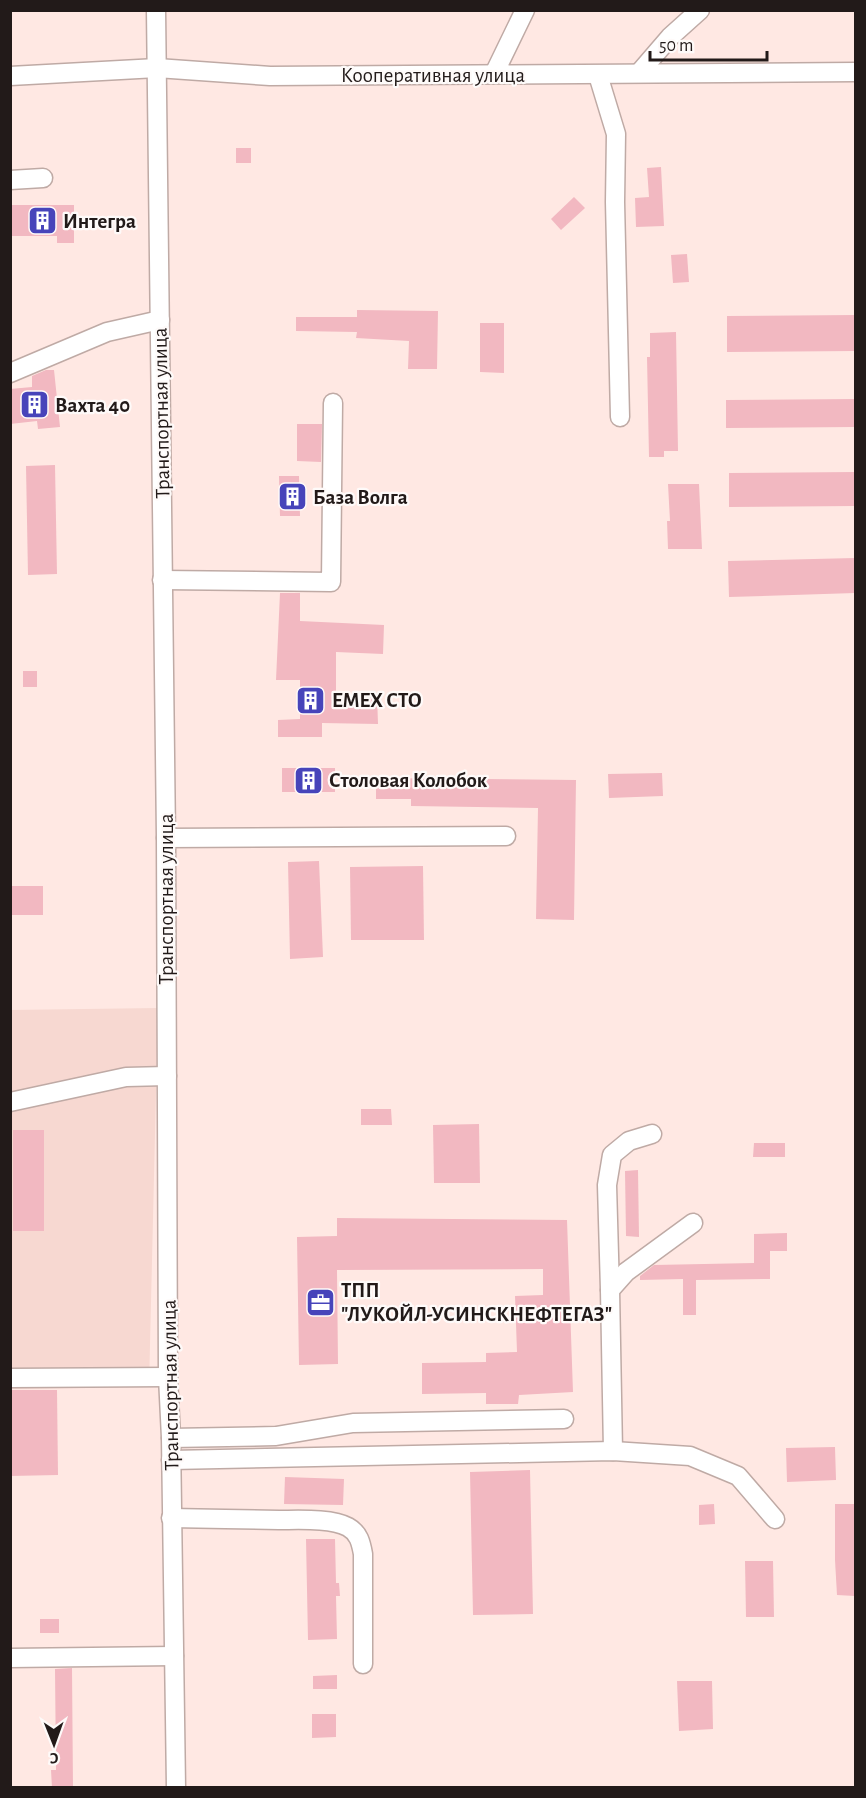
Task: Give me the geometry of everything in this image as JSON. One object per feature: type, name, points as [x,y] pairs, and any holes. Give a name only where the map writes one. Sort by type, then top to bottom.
[{"type":"street","name":"Транспортная улица","points":[[156,10],[166,838],[168,1377],[171,1438],[176,1788]]},
{"type":"street","points":[[494,74],[525,10]]},
{"type":"street","points":[[639,73],[670,37],[700,10]]},
{"type":"street","name":"Кооперативная улица","points":[[10,76],[157,68],[270,76],[855,72]]},
{"type":"street","points":[[598,75],[616,134],[615,202],[620,417]]},
{"type":"street","points":[[10,180],[43,178]]},
{"type":"street","points":[[10,373],[107,332],[160,320]]},
{"type":"street","points":[[162,580],[331,582],[333,403]]},
{"type":"street","points":[[166,838],[506,836]]},
{"type":"street","points":[[10,1102],[126,1077],[167,1076]]},
{"type":"street","points":[[613,1451],[606,1185],[612,1155],[629,1141],[652,1134]]},
{"type":"street","points":[[610,1290],[626,1272],[693,1223]]},
{"type":"street","points":[[10,1378],[168,1377]]},
{"type":"street","points":[[171,1438],[276,1436],[353,1423],[564,1419]]},
{"type":"street","points":[[171,1460],[613,1451],[690,1456],[738,1476],[776,1519]]},
{"type":"street","points":[[171,1518],[310,1521],[348,1527],[357,1534],[363,1554],[363,1664]]},
{"type":"street","points":[[10,1658],[174,1656]]},
{"type":"shaded area","points":[[158,1008],[149,1387],[11,1389],[10,1010]]},
{"type":"building","points":[[236,148],[251,148],[251,163],[236,163]]},
{"type":"building","points":[[661,167],[664,226],[636,227],[635,198],[649,197],[647,168]]},
{"type":"building","points":[[574,197],[585,208],[561,230],[551,219]]},
{"type":"building","name":"Интегра","points":[[10,205],[74,205],[74,243],[57,243],[57,236],[10,236]]},
{"type":"building","points":[[687,254],[689,282],[673,283],[671,255]]},
{"type":"building","points":[[357,310],[438,311],[437,369],[408,369],[409,341],[356,338],[357,332],[296,331],[296,317],[357,317]]},
{"type":"building","points":[[855,315],[855,351],[727,352],[727,316]]},
{"type":"building","points":[[480,323],[504,323],[504,373],[480,372]]},
{"type":"building","points":[[676,332],[678,451],[664,451],[664,457],[649,457],[647,357],[650,357],[650,333]]},
{"type":"building","name":"Вахта 40","points":[[46,370],[54,370],[60,427],[38,429],[37,421],[10,424],[10,389],[32,387],[32,376]]},
{"type":"building","points":[[855,399],[855,427],[726,428],[726,400]]},
{"type":"building","points":[[297,424],[322,424],[321,462],[297,461]]},
{"type":"building","points":[[55,465],[57,574],[28,575],[26,466]]},
{"type":"building","points":[[855,472],[855,506],[729,507],[729,473]]},
{"type":"building","name":"База Волга","points":[[279,476],[299,476],[300,516],[280,516]]},
{"type":"building","points":[[668,484],[699,484],[702,549],[668,549],[667,521],[670,521]]},
{"type":"building","points":[[855,558],[855,593],[729,597],[728,561]]},
{"type":"building","points":[[280,593],[300,593],[300,621],[384,625],[383,654],[336,652],[336,699],[377,695],[378,724],[322,723],[322,737],[278,737],[278,720],[300,719],[300,680],[276,680]]},
{"type":"building","points":[[23,671],[37,671],[37,687],[23,687]]},
{"type":"building","name":"Столовая Колобок","points":[[282,768],[335,768],[335,792],[282,792]]},
{"type":"building","points":[[662,773],[663,796],[609,798],[608,774]]},
{"type":"building","points":[[376,778],[576,780],[574,920],[536,919],[538,808],[411,806],[411,799],[376,799]]},
{"type":"building","points":[[319,861],[323,957],[290,959],[288,862]]},
{"type":"building","points":[[423,866],[424,940],[351,940],[350,867]]},
{"type":"building","points":[[10,886],[43,886],[43,915],[10,915]]},
{"type":"building","points":[[361,1109],[391,1109],[392,1125],[361,1125]]},
{"type":"building","points":[[479,1124],[480,1183],[434,1183],[433,1125]]},
{"type":"building","points":[[13,1130],[44,1130],[44,1231],[13,1231]]},
{"type":"building","points":[[754,1143],[785,1143],[785,1157],[753,1157]]},
{"type":"building","points":[[638,1170],[639,1237],[626,1236],[625,1171]]},
{"type":"building","points":[[337,1218],[567,1220],[573,1392],[519,1395],[518,1404],[486,1404],[486,1393],[422,1394],[422,1363],[486,1362],[486,1353],[517,1352],[515,1296],[543,1295],[543,1269],[337,1270],[338,1364],[299,1365],[297,1237],[337,1236]]},
{"type":"building","points":[[787,1233],[787,1251],[770,1251],[770,1279],[696,1280],[696,1315],[683,1315],[683,1279],[640,1280],[640,1276],[654,1265],[754,1263],[754,1234]]},
{"type":"building","points":[[10,1390],[57,1390],[58,1475],[10,1476]]},
{"type":"building","points":[[835,1447],[836,1480],[787,1482],[786,1448]]},
{"type":"building","points":[[530,1470],[533,1614],[473,1615],[470,1472]]},
{"type":"building","points":[[285,1477],[344,1479],[343,1505],[284,1504]]},
{"type":"building","points":[[714,1504],[715,1524],[699,1525],[699,1505]]},
{"type":"building","points":[[835,1504],[855,1504],[855,1596],[837,1595]]},
{"type":"building","points":[[306,1539],[335,1539],[336,1583],[339,1583],[340,1596],[336,1596],[337,1639],[308,1640]]},
{"type":"building","points":[[745,1561],[773,1561],[774,1617],[746,1617]]},
{"type":"building","points":[[40,1619],[59,1619],[59,1633],[40,1633]]},
{"type":"building","points":[[72,1668],[73,1788],[52,1788],[51,1770],[56,1770],[55,1669]]},
{"type":"building","points":[[337,1675],[337,1689],[313,1689],[313,1676]]},
{"type":"building","points":[[677,1681],[712,1681],[713,1729],[679,1731]]},
{"type":"building","points":[[312,1714],[336,1714],[336,1737],[312,1738]]},
{"type":"place","name":"Интегра","points":[[42,221]]},
{"type":"place","name":"Вахта 40","points":[[34,405]]},
{"type":"place","name":"База Волга","points":[[292,497]]},
{"type":"place","name":"EMEX СТО","points":[[311,700]]},
{"type":"place","name":"Столовая Колобок","points":[[308,780]]},
{"type":"place","name":"ТПП \"ЛУКОЙЛ-УСИНСКНЕФТЕГАЗ\"","points":[[320,1302]]}]
